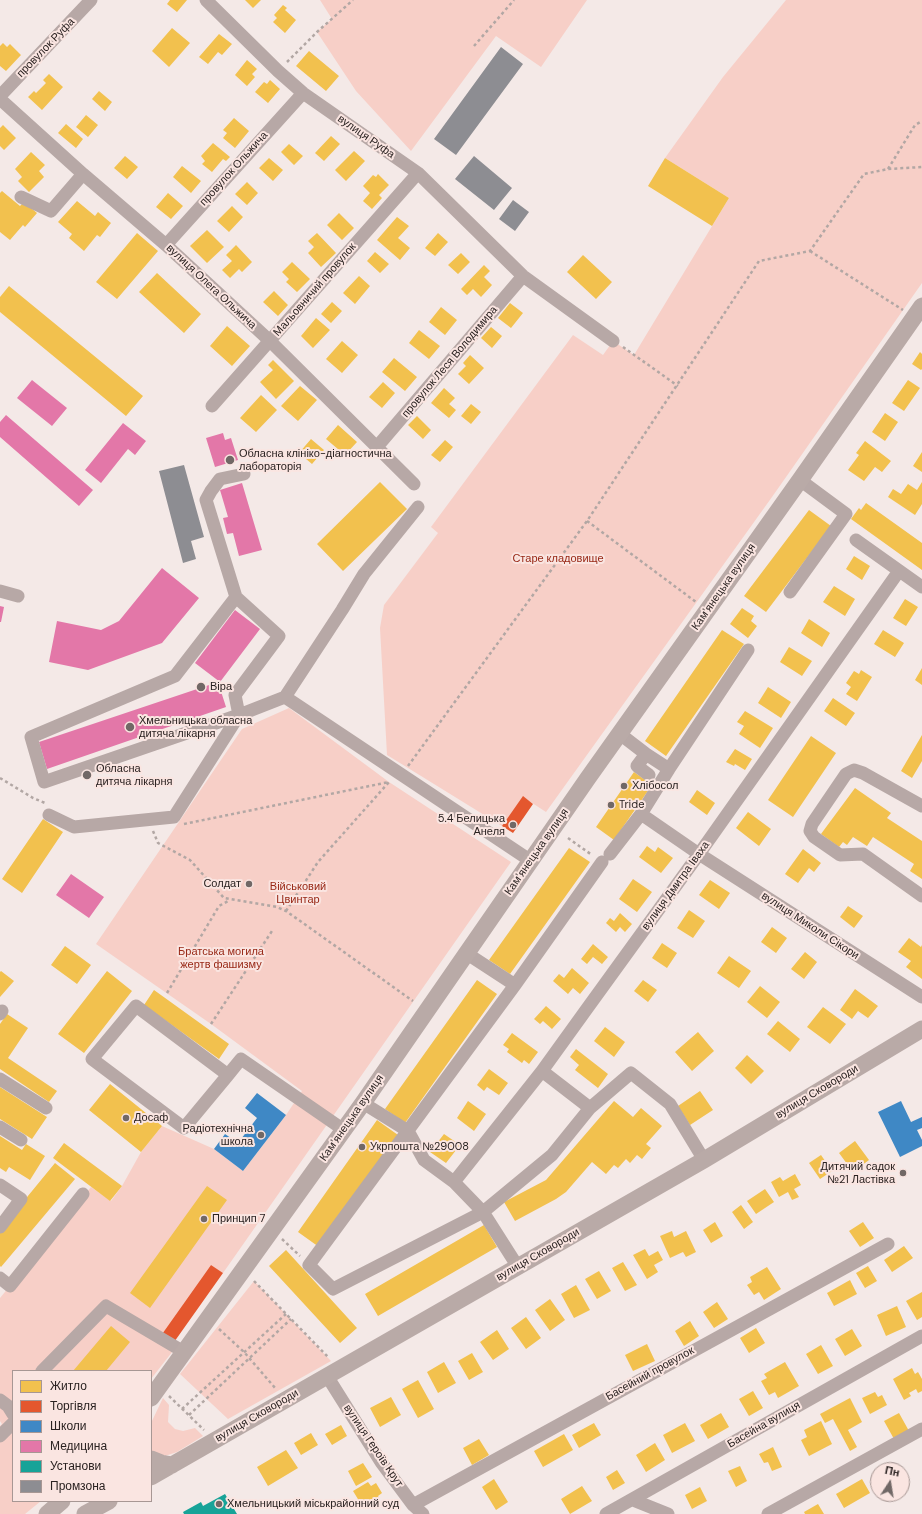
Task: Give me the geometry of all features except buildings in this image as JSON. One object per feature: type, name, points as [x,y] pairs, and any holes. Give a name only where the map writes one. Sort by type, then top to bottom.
[{"type":"main road","name":"Камʼянецька вулиця","points":[[152,1397],[344,1130],[466,953],[922,306]]},
{"type":"main road","name":"вулиця Сковороди","points":[[152,1477],[329,1368],[518,1267],[704,1160],[922,1028]]},
{"type":"main road","points":[[152,1459],[172,1465]]},
{"type":"main road","points":[[47,1514],[61,1502]]},
{"type":"main road","points":[[85,1514],[107,1502]]},
{"type":"street","name":"провулок Руфа","points":[[0,96],[91,0]]},
{"type":"street","name":"вулиця Руфа","points":[[206,0],[302,93],[418,173],[523,276],[613,341]]},
{"type":"street","name":"провулок Ольжича","points":[[166,245],[302,93]]},
{"type":"street","name":"вулиця Олега Ольжича","points":[[0,99],[83,174],[166,245],[270,341],[376,448],[414,484]]},
{"type":"street","name":"Мальовничий провулок","points":[[212,406],[418,173]]},
{"type":"street","points":[[21,197],[51,211],[83,174]]},
{"type":"street","name":"провулок Леся Володимира","points":[[376,448],[523,276]]},
{"type":"street","points":[[49,815],[74,827],[174,818],[239,715],[235,695],[279,636],[236,597],[206,500],[220,479],[244,474]]},
{"type":"street","points":[[790,592],[846,514],[800,480]]},
{"type":"street","points":[[236,597],[175,676],[29,733],[44,782],[239,715],[285,697],[364,574],[418,507]]},
{"type":"street","points":[[856,540],[922,588]]},
{"type":"street","name":"вулиця Дмитра Іваха","points":[[454,1182],[542,1071],[699,854],[899,571]]},
{"type":"street","points":[[0,591],[18,596]]},
{"type":"street","points":[[704,1160],[670,1104],[631,1073],[590,1108],[552,1155],[483,1212],[333,1289],[309,1265],[606,858],[641,814],[669,768],[748,650]]},
{"type":"street","points":[[285,697],[531,861]]},
{"type":"street","points":[[620,734],[646,754],[669,768]]},
{"type":"street","points":[[646,754],[637,766],[650,775]]},
{"type":"street","points":[[921,804],[863,773],[854,770],[846,774],[812,824],[810,831],[814,837],[840,855],[863,854],[922,896]]},
{"type":"street","name":"вулиця Миколи Сікори","points":[[641,814],[699,854],[922,997]]},
{"type":"street","points":[[466,953],[515,984]]},
{"type":"street","points":[[228,1074],[136,1006],[92,1059],[184,1128],[241,1059],[344,1130]]},
{"type":"street","points":[[542,1071],[590,1108]]},
{"type":"street","points":[[0,1079],[46,1108]]},
{"type":"street","points":[[363,1103],[408,1131],[424,1160],[454,1182],[483,1212],[518,1267]]},
{"type":"street","points":[[0,1127],[21,1140]]},
{"type":"street","points":[[0,1185],[21,1199],[0,1227]]},
{"type":"street","points":[[0,1278],[10,1286],[83,1194]]},
{"type":"street","name":"Басейний провулок","points":[[413,1505],[888,1244]]},
{"type":"street","points":[[43,1370],[106,1306],[184,1352]]},
{"type":"street","name":"Басейна вулиця","points":[[606,1514],[634,1500],[921,1339]]},
{"type":"street","name":"вулиця Героїв Крут","points":[[329,1368],[381,1462],[413,1505],[423,1514]]},
{"type":"street","points":[[0,1436],[12,1424]]},
{"type":"street","points":[[768,1514],[922,1429]]},
{"type":"street","points":[[634,1500],[668,1514]]},
{"type":"path","points":[[278,71],[317,32],[353,0]]},
{"type":"path","points":[[474,46],[514,0]]},
{"type":"path","points":[[888,169],[915,125],[922,121]]},
{"type":"path","points":[[810,251],[864,174],[888,169],[922,167]]},
{"type":"path","points":[[286,911],[318,862],[389,782],[407,767],[587,521],[678,386],[759,261],[810,251],[903,310]]},
{"type":"path","points":[[613,341],[678,386]]},
{"type":"path","points":[[587,521],[697,602]]},
{"type":"path","points":[[152,829],[158,842],[190,860],[224,898],[277,907],[286,911],[413,1001]]},
{"type":"path","points":[[568,838],[606,858]]},
{"type":"path","points":[[167,993],[219,906],[230,900]]},
{"type":"path","points":[[211,1024],[272,931]]},
{"type":"path","points":[[272,1230],[309,1265]]},
{"type":"path","points":[[254,1281],[291,1319],[329,1368]]},
{"type":"path","points":[[182,1409],[286,1314]]},
{"type":"path","points":[[190,1416],[291,1319]]},
{"type":"path","points":[[221,1330],[244,1352],[277,1391]]},
{"type":"path","points":[[173,1400],[206,1432]]},
{"type":"green space","points":[[320,0],[587,0],[541,67],[496,36],[411,151],[356,91],[317,32],[332,19]]},
{"type":"green space","name":"Старе кладовище","points":[[786,0],[922,0],[922,283],[772,497],[546,812],[523,797],[502,826],[387,755],[380,628],[384,605],[438,533],[431,527],[573,335],[603,355],[613,341],[634,355],[729,198],[665,158],[723,77]]},
{"type":"green space","name":"Військовий Цвинтар","points":[[289,708],[389,782],[511,862],[223,1273],[211,1265],[160,1337],[176,1347],[152,1378],[152,1370],[12,1370],[12,1502],[40,1502],[25,1514],[0,1514],[0,1426],[2,1424],[0,1421],[0,1298],[91,1187],[111,1201],[122,1186],[141,1152],[162,1126],[214,1149],[243,1171],[286,1115],[302,1091],[211,1024],[96,944],[242,729]]},
{"type":"green space","points":[[254,1281],[331,1361],[228,1419],[180,1374]]},
{"type":"green space","points":[[163,1398],[169,1405],[168,1422],[175,1429],[183,1431],[195,1428],[203,1436],[177,1452],[165,1456],[152,1452],[152,1421]]},
{"type":"place","name":"Обласна клініко-діагностична лабораторія","points":[[230,460]]},
{"type":"place","name":"Віра","points":[[201,687]]},
{"type":"place","name":"Хмельницька обласна дитяча лікарня","points":[[130,727]]},
{"type":"place","name":"Обласна дитяча лікарня","points":[[87,775]]},
{"type":"place","name":"Хлібосол","points":[[624,786]]},
{"type":"place","name":"Tride","points":[[611,805]]},
{"type":"place","name":"5.4 Белицька Анеля","points":[[513,825]]},
{"type":"place","name":"Солдат","points":[[249,884]]},
{"type":"place","name":"Досаф","points":[[126,1118]]},
{"type":"place","name":"Радіотехнічна школа","points":[[261,1135]]},
{"type":"place","name":"Укрпошта №29008","points":[[362,1147]]},
{"type":"place","name":"Дитячий садок №21 Ластівка","points":[[903,1173]]},
{"type":"place","name":"Принцип 7","points":[[204,1219]]},
{"type":"place","name":"Хмельницький міськрайонний суд","points":[[219,1504]]},
{"type":"park label","name":"Братська могила жертв фашизму","points":[[221,958]]}]
